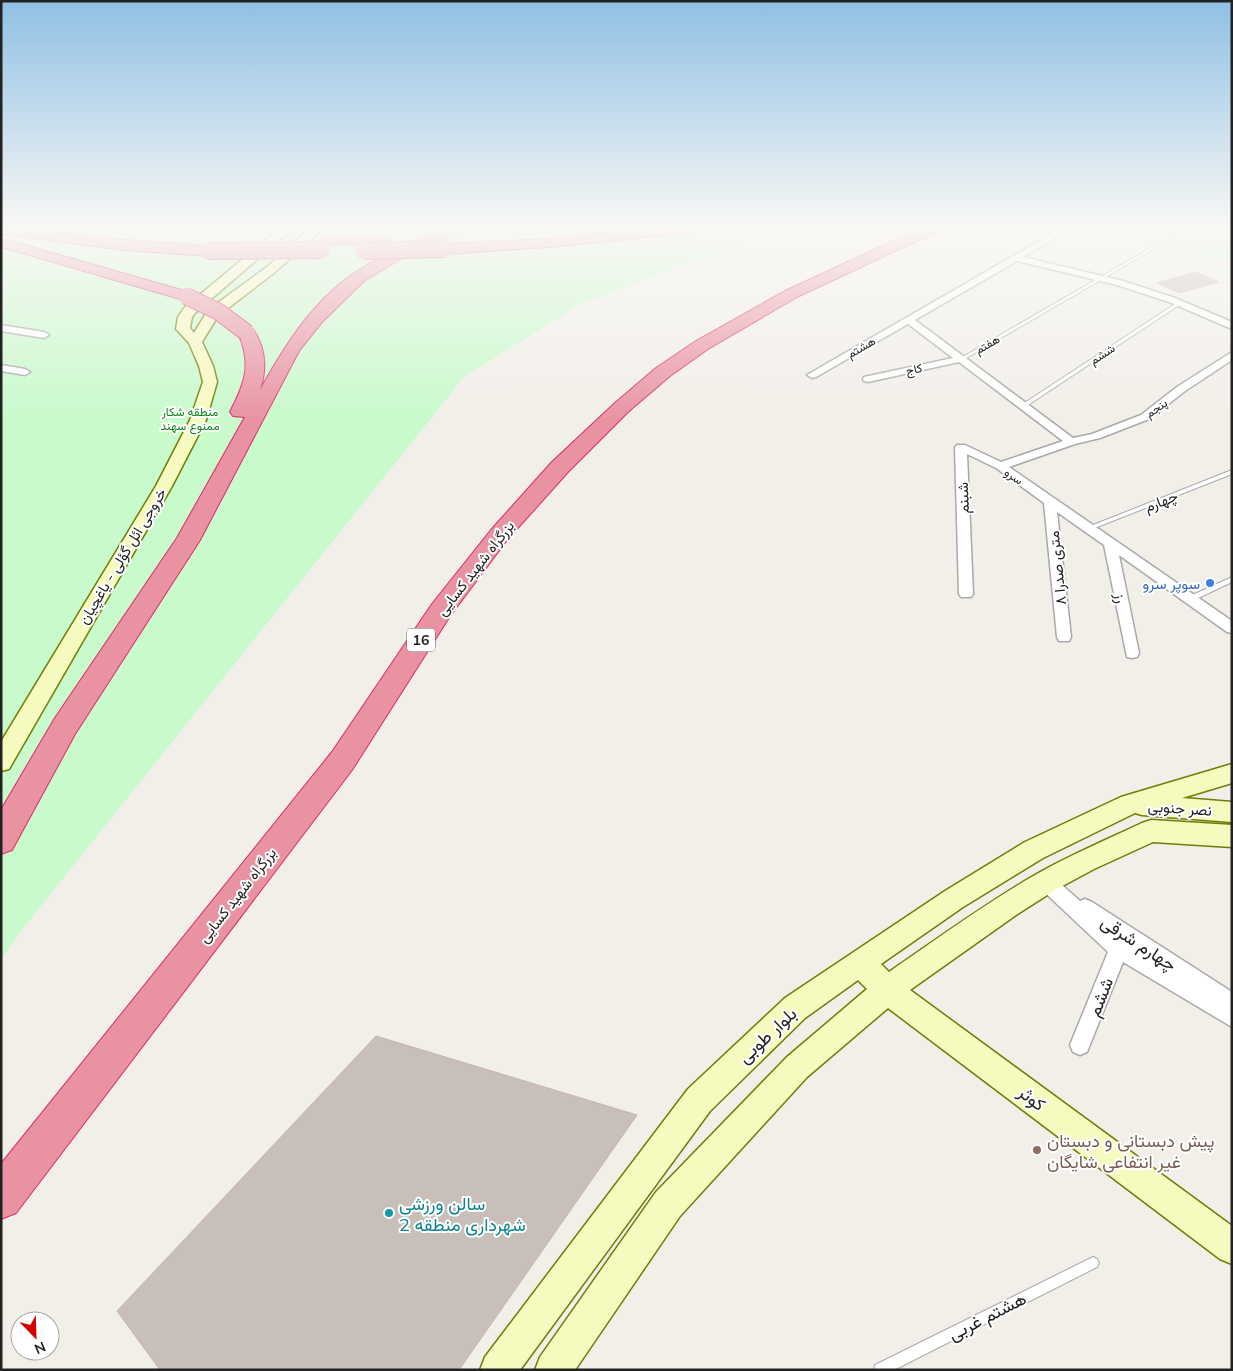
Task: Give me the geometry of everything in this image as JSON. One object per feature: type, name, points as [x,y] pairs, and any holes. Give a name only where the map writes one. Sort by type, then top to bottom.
[{"type":"highway","points":[[146,600],[174,535],[251,390],[257,366],[254,346],[247,333],[234,320],[215,308],[175,293]]},
{"type":"highway","points":[[1,840],[65,726],[146,600],[188,540],[291,350],[316,318],[341,293]]},
{"type":"highway","name":"بزرگراه شهید کسایی","points":[[11,1185],[342,761],[441,610],[499,535],[560,467],[622,407],[663,372],[702,345],[793,293]]},
{"type":"main road","name":"خروجی ائل گؤلی - یاغچیان","points":[[1,762],[164,486],[198,420],[210,382],[195,342],[183,329],[185,317],[190,310],[210,293]]},
{"type":"main road","points":[[195,342],[212,313],[240,293]]},
{"type":"main road","name":"بلوار طوبی","points":[[498,1370],[699,1100],[795,1008],[954,899],[1034,850],[1129,804],[1232,773]]},
{"type":"main road","name":"نصر جنوبی","points":[[1129,804],[1232,812]]},
{"type":"main road","name":"نصر جنوبی","points":[[1046,882],[1084,861],[1151,831],[1232,836]]},
{"type":"main road","points":[[553,1370],[668,1204],[797,1067],[887,990],[1007,906],[1046,882]]},
{"type":"main road","name":"کوثر","points":[[860,962],[887,990],[1232,1247]]},
{"type":"street","name":"هشتم","points":[[812,375],[954,293]]},
{"type":"street","points":[[1150,293],[1176,301],[1232,326]]},
{"type":"street","points":[[908,319],[1071,442]]},
{"type":"street","points":[[1,328],[44,335]]},
{"type":"street","name":"پنجم","points":[[1071,442],[1096,436],[1145,417],[1181,389],[1232,355]]},
{"type":"street","name":"کاج","points":[[868,379],[961,359]]},
{"type":"street","points":[[1,368],[25,372]]},
{"type":"street","name":"سرو","points":[[1000,466],[1071,442]]},
{"type":"street","name":"شبنم","points":[[966,594],[961,447],[1000,466]]},
{"type":"street","name":"سرو","points":[[1000,466],[1050,499],[1232,628]]},
{"type":"street","name":"۸ متری صدرا","points":[[1050,499],[1064,636]]},
{"type":"street","name":"رز","points":[[1110,542],[1132,653]]},
{"type":"street","points":[[1046,882],[1119,949],[1232,1017]]},
{"type":"street","name":"چهارم شرقی","points":[[1046,882],[1232,1004]]},
{"type":"street","name":"ششم","points":[[1080,1045],[1119,949]]},
{"type":"lane","name":"هفتم","points":[[961,359],[1076,293]]},
{"type":"lane","name":"ششم","points":[[1023,406],[1176,301]]},
{"type":"lane","name":"چهارم","points":[[1090,528],[1229,475],[1232,472]]},
{"type":"lane","points":[[1190,599],[1232,579]]},
{"type":"lane","name":"هشتم غربی","points":[[880,1370],[1093,1263]]},
{"type":"green space","name":"منطقه شکار ممنوع سهند","points":[[1,293],[610,293],[580,304],[464,377],[21,931],[1,960]]},
{"type":"building","name":"سالن ورزشی شهرداری منطقه 2","points":[[376,1036],[637,1115],[459,1370],[160,1370],[117,1311]]},
{"type":"place","name":"سوپر سرو","points":[[1210,583]]},
{"type":"place","name":"پیش دبستانی و دبستان غیر انتفاعی شایگان","points":[[1037,1150]]},
{"type":"place","name":"سالن ورزشی شهرداری منطقه 2","points":[[389,1213]]}]
